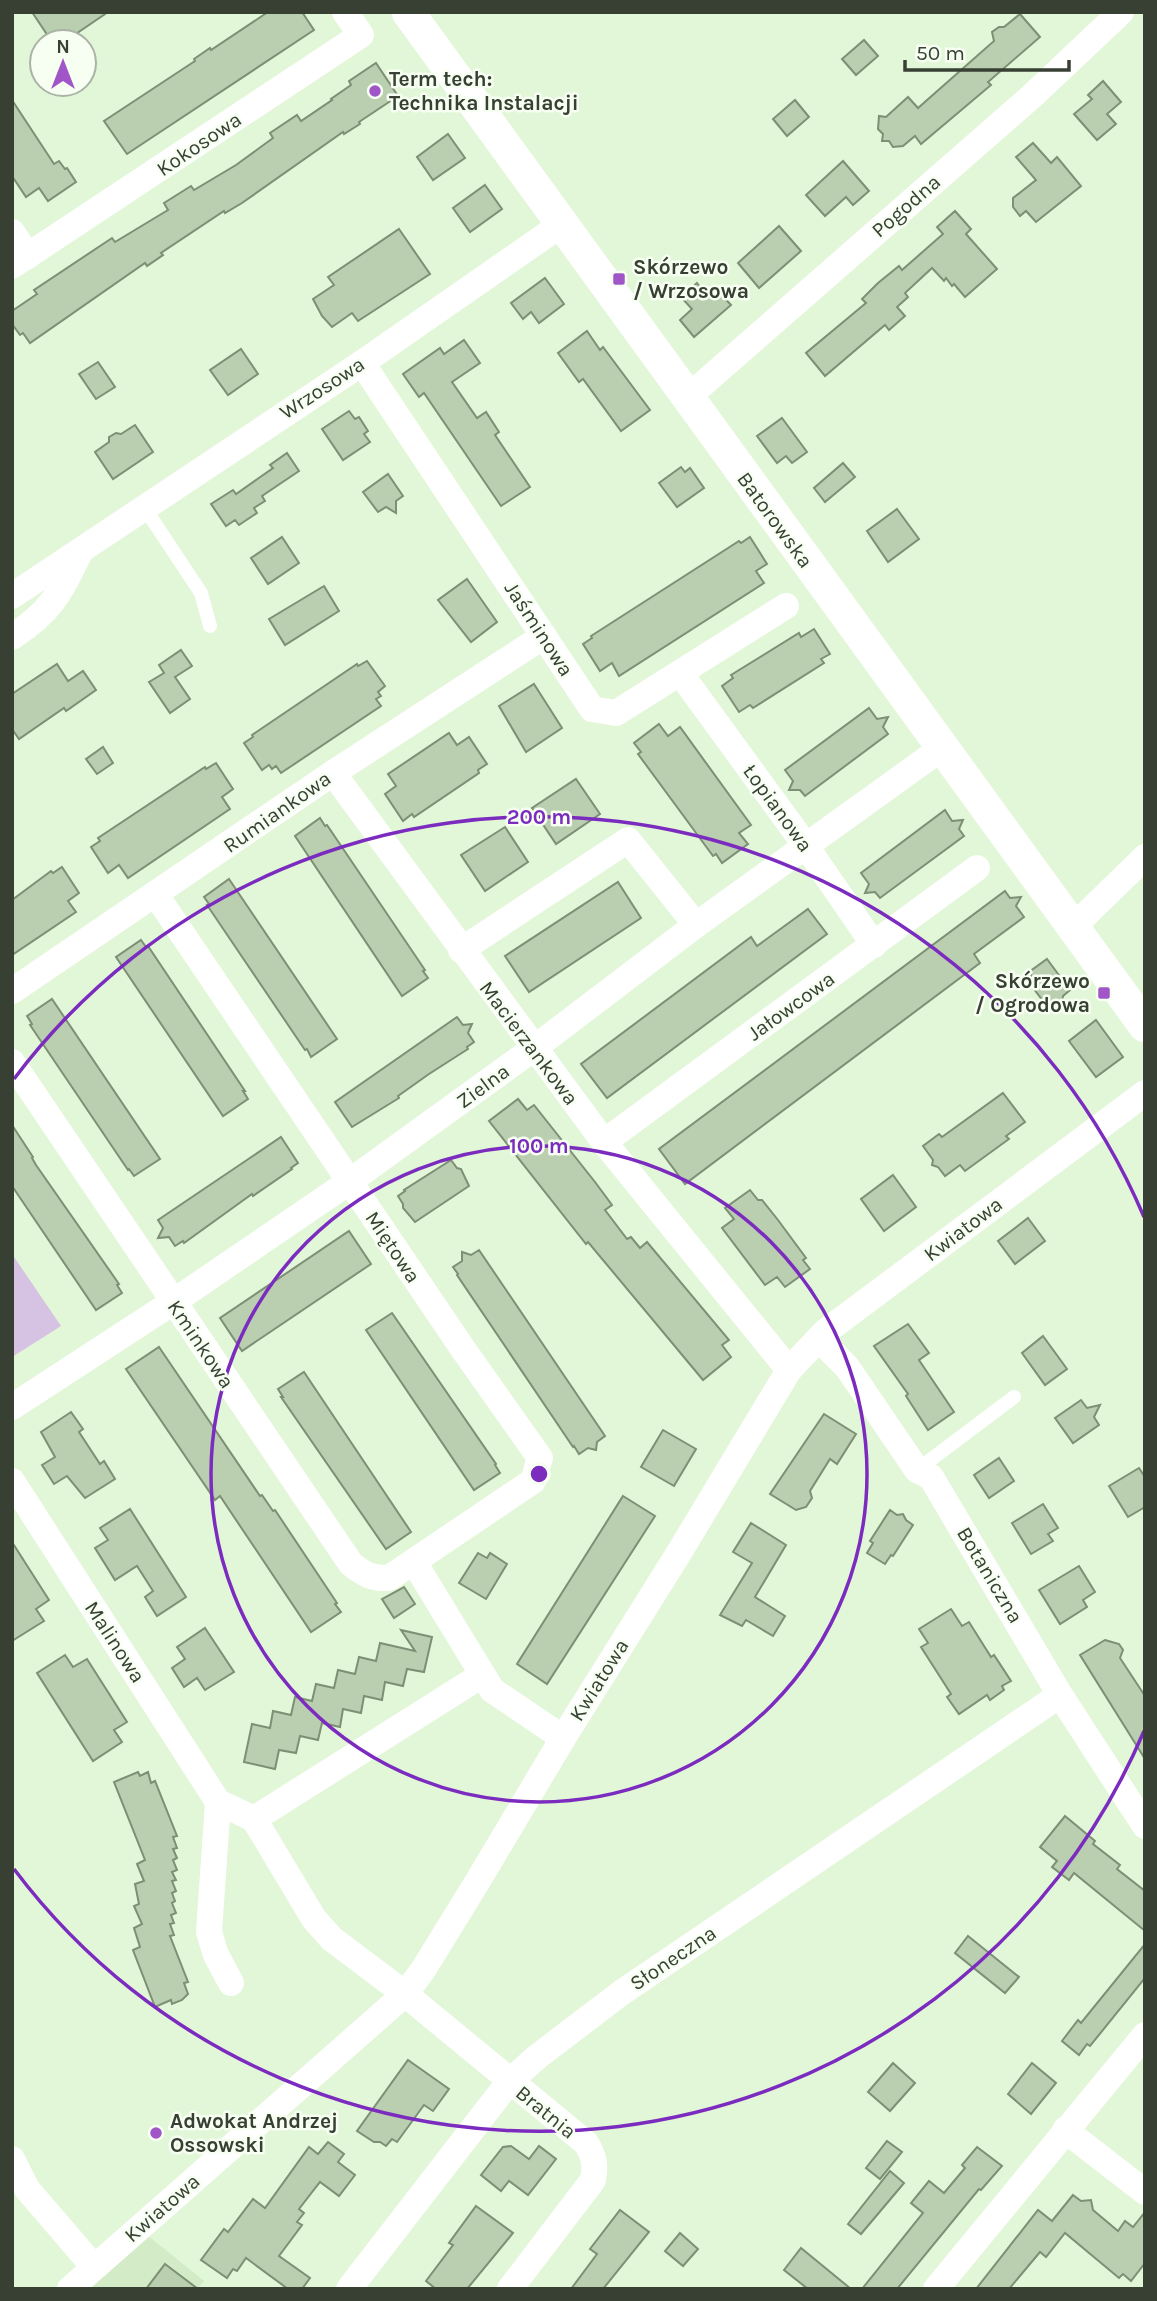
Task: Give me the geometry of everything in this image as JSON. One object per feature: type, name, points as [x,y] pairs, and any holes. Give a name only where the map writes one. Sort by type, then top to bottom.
[{"type":"street","name":"Kokosowa","points":[[20,261],[361,35],[345,12]]},
{"type":"street","name":"Batorowska","points":[[408,12],[1145,1026]]},
{"type":"street","name":"Pogodna","points":[[688,397],[1022,105],[1121,12]]},
{"type":"street","name":"Wrzosowa","points":[[12,596],[362,363],[562,224]]},
{"type":"street","points":[[12,232],[20,261]]},
{"type":"street","name":"Jaśminowa","points":[[362,363],[592,709],[616,713],[786,607]]},
{"type":"street","name":"Wrzosowa","points":[[12,637],[35,622],[59,594],[81,550]]},
{"type":"street","name":"Rumiankowa","points":[[12,992],[333,774],[544,636]]},
{"type":"street","name":"Łopianowa","points":[[680,673],[806,846],[874,945]]},
{"type":"street","name":"Zielna","points":[[12,1407],[173,1303],[349,1182],[533,1049],[696,925],[942,748]]},
{"type":"street","name":"Macierzankowa","points":[[333,774],[604,1142],[789,1370]]},
{"type":"street","points":[[461,950],[628,840],[696,925]]},
{"type":"street","points":[[1073,927],[1145,858]]},
{"type":"street","name":"Jałowcowa","points":[[604,1142],[977,868]]},
{"type":"street","name":"Miętowa","points":[[156,895],[349,1182],[540,1458],[533,1481],[414,1562]]},
{"type":"street","name":"Kminkowa","points":[[12,1062],[351,1564],[366,1576],[378,1579],[389,1578],[414,1562]]},
{"type":"street","name":"Kwiatowa","points":[[70,2289],[405,1994],[437,1948],[789,1370],[819,1339],[1145,1093]]},
{"type":"street","name":"Botaniczna","points":[[819,1339],[847,1367],[917,1470],[932,1477],[1060,1695],[1145,1826]]},
{"type":"street","name":"Malinowa","points":[[12,1480],[218,1802]]},
{"type":"street","points":[[414,1562],[492,1690],[563,1738]]},
{"type":"street","points":[[254,1819],[482,1675]]},
{"type":"street","name":"Słoneczna","points":[[349,2289],[509,2082],[537,2057],[621,1993],[1060,1695]]},
{"type":"street","points":[[231,1983],[216,1955],[209,1932],[218,1802],[254,1819],[314,1919],[332,1939],[405,1994]]},
{"type":"street","name":"Bratnia","points":[[405,1994],[586,2143],[594,2157],[593,2180],[510,2289]]},
{"type":"street","points":[[936,2289],[1145,2035]]},
{"type":"street","points":[[1065,2130],[1145,2192]]},
{"type":"street","points":[[12,2159],[27,2189],[94,2267]]},
{"type":"lane","points":[[144,507],[201,593],[210,626]]},
{"type":"lane","points":[[917,1470],[1014,1397]]},
{"type":"shaded area","points":[[12,1254],[61,1326],[12,1357]]},
{"type":"shaded area","points":[[147,2235],[204,2281],[197,2289],[86,2289]]},
{"type":"building","points":[[32,12],[108,12],[85,28],[43,28]]},
{"type":"building","points":[[268,12],[302,12],[314,30],[127,154],[104,121],[195,61],[194,59],[210,48],[211,50]]},
{"type":"building","points":[[1020,14],[1040,37],[988,82],[991,85],[921,144],[915,136],[903,146],[893,147],[889,141],[882,141],[883,134],[878,129],[879,116],[886,117],[908,97],[918,108],[994,41],[992,32],[1004,27]]},
{"type":"building","points":[[864,40],[878,56],[856,75],[842,59]]},
{"type":"building","points":[[376,63],[398,96],[242,203],[225,213],[224,211],[161,253],[163,255],[147,266],[145,263],[30,343],[23,333],[20,335],[12,324],[12,311],[37,294],[34,290],[112,238],[115,242],[168,210],[164,203],[191,186],[194,190],[236,165],[273,138],[270,133],[297,115],[301,121],[332,100],[351,85],[349,81]]},
{"type":"building","points":[[1103,81],[1121,102],[1107,114],[1116,124],[1097,140],[1074,114],[1092,99],[1088,95]]},
{"type":"building","points":[[12,100],[54,164],[59,161],[76,182],[48,201],[39,188],[26,197],[12,176]]},
{"type":"building","points":[[795,100],[809,117],[787,136],[773,119]]},
{"type":"building","points":[[448,134],[465,158],[433,180],[417,157]]},
{"type":"building","points":[[1033,143],[1051,163],[1057,157],[1081,186],[1036,222],[1026,211],[1020,216],[1013,207],[1013,198],[1036,180],[1016,157]]},
{"type":"building","points":[[843,161],[869,191],[853,205],[846,197],[825,216],[806,195]]},
{"type":"building","points":[[485,185],[502,209],[470,232],[453,208]]},
{"type":"building","points":[[955,211],[971,229],[966,234],[997,269],[965,297],[954,284],[952,286],[946,278],[944,281],[932,268],[905,293],[908,297],[897,307],[905,316],[889,330],[885,325],[825,376],[806,353],[866,303],[862,299],[878,283],[899,266],[902,270],[943,234],[937,227]]},
{"type":"building","points":[[779,226],[801,251],[759,288],[738,263]]},
{"type":"building","points":[[399,229],[430,274],[358,321],[352,313],[332,327],[313,299],[334,285],[328,277]]},
{"type":"building","points":[[545,278],[564,304],[539,323],[531,312],[523,319],[511,303]]},
{"type":"building","points":[[697,283],[707,296],[716,289],[731,305],[694,337],[680,320],[692,309],[681,297]]},
{"type":"building","points":[[587,331],[600,350],[603,347],[650,410],[621,431],[583,379],[579,382],[558,353]]},
{"type":"building","points":[[464,340],[480,363],[452,382],[477,418],[486,412],[499,432],[495,435],[530,487],[501,506],[424,393],[419,397],[403,374],[440,348],[444,354]]},
{"type":"building","points":[[241,349],[258,374],[228,395],[210,370]]},
{"type":"building","points":[[98,362],[115,387],[96,399],[79,374]]},
{"type":"building","points":[[349,411],[355,419],[359,417],[368,431],[364,434],[370,442],[343,460],[322,429]]},
{"type":"building","points":[[782,418],[807,452],[792,463],[786,456],[777,463],[757,436]]},
{"type":"building","points":[[135,425],[153,452],[113,479],[95,452],[109,442],[109,437],[116,433],[121,434]]},
{"type":"building","points":[[287,453],[299,471],[262,496],[265,501],[254,508],[257,513],[239,525],[235,520],[226,526],[211,504],[233,490],[236,494],[273,468],[270,465]]},
{"type":"building","points":[[843,463],[855,477],[825,502],[814,488]]},
{"type":"building","points":[[681,467],[685,472],[690,468],[704,488],[677,507],[659,483]]},
{"type":"building","points":[[388,474],[403,496],[396,501],[396,513],[386,507],[378,512],[363,492]]},
{"type":"building","points":[[897,509],[919,539],[888,562],[867,531]]},
{"type":"building","points":[[282,537],[299,563],[268,584],[251,558]]},
{"type":"building","points":[[750,537],[767,564],[756,571],[764,583],[619,676],[612,663],[600,671],[583,644],[592,638],[591,636],[739,541],[741,543]]},
{"type":"building","points":[[467,579],[497,622],[471,642],[438,600]]},
{"type":"building","points":[[324,586],[339,611],[285,645],[269,619]]},
{"type":"building","points":[[814,629],[830,654],[821,659],[824,663],[753,708],[750,705],[739,712],[722,686],[733,678],[731,675],[799,633],[801,637]]},
{"type":"building","points":[[181,650],[192,666],[175,677],[190,699],[170,713],[149,682],[164,673],[159,665]]},
{"type":"building","points":[[367,661],[385,686],[378,692],[381,696],[376,699],[381,706],[281,773],[276,766],[272,769],[269,765],[262,770],[244,743],[357,664],[358,666]]},
{"type":"building","points":[[57,664],[68,681],[83,671],[96,690],[19,739],[12,729],[12,694]]},
{"type":"building","points":[[534,684],[562,728],[526,752],[499,706]]},
{"type":"building","points":[[869,708],[877,719],[888,717],[883,727],[888,734],[805,796],[800,790],[789,790],[793,781],[785,770]]},
{"type":"building","points":[[659,724],[668,736],[680,727],[751,825],[739,833],[748,844],[722,863],[716,854],[713,856],[638,754],[641,752],[634,743]]},
{"type":"building","points":[[449,733],[457,745],[469,737],[487,764],[478,770],[479,773],[414,817],[412,814],[403,821],[385,794],[396,786],[388,774]]},
{"type":"building","points":[[103,747],[113,763],[97,774],[86,759]]},
{"type":"building","points":[[216,763],[233,789],[222,797],[230,809],[128,878],[119,865],[108,873],[91,847],[100,841],[98,838],[205,767],[206,769]]},
{"type":"building","points":[[576,779],[600,814],[556,844],[532,808]]},
{"type":"building","points":[[945,810],[952,821],[963,820],[959,829],[964,836],[880,898],[875,892],[865,893],[869,884],[861,873]]},
{"type":"building","points":[[320,818],[425,970],[423,971],[428,978],[402,996],[295,836]]},
{"type":"building","points":[[505,827],[528,862],[485,891],[461,855]]},
{"type":"building","points":[[62,867],[79,893],[68,901],[76,912],[12,955],[12,900],[51,871],[53,873]]},
{"type":"building","points":[[229,879],[337,1039],[311,1057],[207,905],[209,904],[204,897]]},
{"type":"building","points":[[618,882],[641,918],[529,992],[505,956]]},
{"type":"building","points":[[1005,891],[1010,898],[1021,897],[1016,906],[1024,917],[974,954],[980,963],[685,1184],[659,1149]]},
{"type":"building","points":[[808,909],[827,934],[607,1098],[581,1064],[751,937],[757,946]]},
{"type":"building","points":[[141,940],[148,946],[245,1091],[248,1099],[223,1116],[116,957]]},
{"type":"building","points":[[1047,959],[1070,990],[1063,996],[1062,1003],[1043,1001],[1031,985],[1036,982],[1029,972]]},
{"type":"building","points":[[52,999],[160,1159],[134,1176],[30,1025],[32,1024],[27,1016]]},
{"type":"building","points":[[457,1017],[463,1025],[472,1024],[468,1033],[474,1042],[468,1049],[398,1096],[399,1098],[352,1127],[335,1102]]},
{"type":"building","points":[[1096,1020],[1123,1057],[1096,1077],[1069,1041]]},
{"type":"building","points":[[1003,1093],[1025,1122],[1006,1136],[1009,1139],[965,1171],[960,1165],[945,1176],[938,1167],[932,1165],[933,1160],[923,1146],[939,1134],[942,1137]]},
{"type":"building","points":[[518,1099],[527,1110],[534,1105],[595,1182],[612,1205],[605,1210],[627,1239],[631,1237],[640,1248],[647,1242],[729,1340],[722,1345],[731,1357],[703,1380],[588,1242],[586,1244],[489,1121]]},
{"type":"building","points":[[12,1125],[36,1165],[119,1284],[117,1285],[122,1293],[96,1310],[12,1186]]},
{"type":"building","points":[[281,1137],[298,1163],[292,1169],[184,1243],[183,1241],[175,1246],[169,1237],[158,1238],[163,1228],[158,1220]]},
{"type":"building","points":[[451,1160],[461,1169],[469,1186],[415,1222],[403,1208],[398,1196]]},
{"type":"building","points":[[893,1175],[916,1207],[884,1231],[861,1199]]},
{"type":"building","points":[[750,1190],[778,1220],[806,1258],[803,1260],[810,1269],[785,1287],[777,1277],[765,1285],[722,1228],[734,1219],[725,1208]]},
{"type":"building","points":[[1028,1218],[1045,1241],[1015,1264],[998,1241]]},
{"type":"building","points":[[349,1231],[371,1264],[242,1351],[220,1318]]},
{"type":"building","points":[[479,1250],[605,1436],[597,1442],[596,1450],[588,1448],[579,1454],[573,1447],[457,1275],[453,1267],[462,1261],[462,1252],[471,1255]]},
{"type":"building","points":[[392,1313],[496,1464],[500,1473],[474,1490],[366,1330]]},
{"type":"building","points":[[908,1324],[929,1353],[919,1360],[954,1412],[928,1430],[906,1396],[908,1394],[874,1346]]},
{"type":"building","points":[[1043,1336],[1067,1369],[1045,1385],[1022,1353]]},
{"type":"building","points":[[159,1347],[260,1496],[275,1510],[337,1603],[335,1604],[341,1612],[311,1632],[220,1496],[215,1500],[126,1369]]},
{"type":"building","points":[[304,1372],[411,1532],[386,1549],[281,1397],[278,1389]]},
{"type":"building","points":[[1081,1400],[1087,1408],[1100,1405],[1094,1417],[1099,1425],[1073,1443],[1055,1418]]},
{"type":"building","points":[[71,1412],[83,1429],[79,1432],[100,1464],[104,1461],[115,1479],[85,1498],[67,1476],[54,1484],[42,1465],[55,1457],[41,1432]]},
{"type":"building","points":[[824,1414],[856,1434],[837,1464],[830,1459],[810,1491],[812,1498],[806,1507],[796,1510],[770,1494]]},
{"type":"building","points":[[663,1430],[696,1449],[674,1486],[641,1467]]},
{"type":"building","points":[[999,1458],[1014,1481],[989,1498],[974,1475]]},
{"type":"building","points":[[1139,1468],[1145,1477],[1145,1507],[1128,1517],[1109,1486]]},
{"type":"building","points":[[623,1496],[655,1516],[547,1684],[517,1664]]},
{"type":"building","points":[[1043,1504],[1058,1528],[1048,1534],[1053,1541],[1031,1554],[1012,1523]]},
{"type":"building","points":[[130,1509],[186,1597],[157,1616],[145,1597],[153,1591],[137,1566],[115,1580],[95,1548],[108,1540],[100,1528]]},
{"type":"building","points":[[890,1510],[897,1515],[903,1514],[913,1525],[885,1564],[867,1553],[873,1543],[870,1541]]},
{"type":"building","points":[[751,1523],[786,1545],[755,1597],[785,1616],[773,1636],[746,1620],[742,1626],[720,1615],[752,1563],[733,1552]]},
{"type":"building","points":[[12,1542],[49,1600],[36,1609],[44,1621],[12,1641]]},
{"type":"building","points":[[478,1553],[487,1558],[490,1553],[507,1564],[486,1599],[459,1583]]},
{"type":"building","points":[[1079,1566],[1095,1592],[1083,1600],[1087,1607],[1060,1624],[1039,1590]]},
{"type":"building","points":[[404,1587],[415,1604],[394,1618],[382,1599]]},
{"type":"building","points":[[951,1609],[962,1626],[969,1622],[991,1657],[994,1655],[1011,1681],[1002,1686],[1004,1690],[990,1700],[987,1695],[959,1714],[947,1697],[951,1694],[921,1647],[928,1643],[919,1629]]},
{"type":"building","points":[[205,1628],[234,1672],[205,1690],[197,1678],[184,1687],[172,1668],[185,1659],[177,1647]]},
{"type":"building","points":[[401,1630],[432,1637],[424,1672],[407,1669],[403,1686],[385,1682],[382,1700],[364,1696],[361,1713],[343,1709],[340,1727],[322,1723],[318,1740],[300,1736],[296,1753],[279,1750],[275,1769],[244,1762],[252,1724],[270,1728],[273,1711],[291,1715],[295,1697],[312,1701],[316,1684],[334,1688],[338,1670],[355,1674],[359,1657],[376,1661],[380,1643],[415,1651]]},
{"type":"building","points":[[1105,1640],[1119,1644],[1123,1650],[1120,1658],[1145,1696],[1145,1759],[1080,1655]]},
{"type":"building","points":[[65,1655],[73,1667],[87,1659],[127,1722],[114,1730],[122,1742],[93,1761],[37,1673]]},
{"type":"building","points":[[138,1772],[140,1776],[148,1772],[151,1783],[155,1781],[177,1836],[173,1837],[177,1848],[173,1849],[177,1858],[173,1860],[177,1870],[172,1872],[176,1880],[172,1881],[176,1891],[172,1893],[175,1901],[172,1903],[176,1913],[171,1915],[174,1923],[170,1924],[174,1935],[170,1936],[188,1982],[184,1983],[188,1994],[182,2000],[172,2004],[171,2000],[155,2007],[133,1950],[140,1947],[134,1928],[142,1924],[134,1906],[139,1904],[135,1884],[144,1881],[137,1864],[145,1860],[114,1782]]},
{"type":"building","points":[[1065,1816],[1095,1841],[1093,1844],[1120,1865],[1117,1869],[1145,1891],[1145,1931],[1074,1873],[1069,1880],[1052,1867],[1057,1861],[1040,1847]]},
{"type":"building","points":[[968,1936],[1019,1977],[1005,1993],[955,1953]]},
{"type":"building","points":[[1145,1944],[1145,1978],[1090,2046],[1087,2044],[1079,2055],[1062,2041],[1078,2020],[1081,2023]]},
{"type":"building","points":[[408,2060],[449,2089],[433,2111],[424,2105],[397,2142],[392,2139],[386,2146],[374,2142],[357,2131]]},
{"type":"building","points":[[893,2063],[915,2083],[890,2111],[868,2092]]},
{"type":"building","points":[[1032,2063],[1056,2083],[1031,2114],[1008,2094]]},
{"type":"building","points":[[887,2141],[902,2152],[880,2179],[866,2168]]},
{"type":"building","points":[[328,2142],[344,2154],[338,2162],[355,2175],[339,2196],[320,2182],[299,2209],[304,2213],[297,2222],[302,2225],[279,2256],[310,2278],[302,2289],[288,2289],[246,2258],[237,2271],[233,2269],[227,2278],[201,2260],[224,2229],[228,2232],[253,2199],[265,2208],[309,2147],[318,2154]]},
{"type":"building","points":[[511,2146],[529,2159],[539,2146],[556,2159],[528,2195],[509,2181],[501,2191],[481,2175],[503,2147]]},
{"type":"building","points":[[977,2147],[1002,2166],[981,2190],[979,2189],[897,2289],[862,2289],[923,2213],[911,2203],[929,2181],[944,2193],[965,2168],[962,2165]]},
{"type":"building","points":[[890,2171],[904,2183],[861,2234],[848,2224]]},
{"type":"building","points":[[1073,2195],[1081,2201],[1091,2200],[1093,2210],[1118,2231],[1125,2221],[1133,2227],[1145,2212],[1145,2263],[1131,2281],[1123,2274],[1119,2278],[1065,2233],[1046,2257],[1040,2252],[1009,2289],[976,2289],[1038,2210],[1052,2221]]},
{"type":"building","points":[[476,2206],[513,2233],[467,2289],[436,2289],[426,2281],[453,2245],[449,2243]]},
{"type":"building","points":[[620,2210],[649,2232],[603,2289],[571,2289],[597,2254],[590,2249]]},
{"type":"building","points":[[680,2233],[698,2249],[683,2266],[665,2251]]},
{"type":"building","points":[[801,2248],[851,2289],[808,2289],[784,2270]]},
{"type":"building","points":[[165,2264],[198,2289],[146,2289]]},
{"type":"place","name":"Term tech: Technika Instalacji","points":[[375,91]]},
{"type":"place","name":"Skórzewo / Wrzosowa","points":[[619,279]]},
{"type":"place","name":"Skórzewo / Ogrodowa","points":[[1104,993]]},
{"type":"place","name":"Adwokat Andrzej Ossowski","points":[[156,2133]]}]
